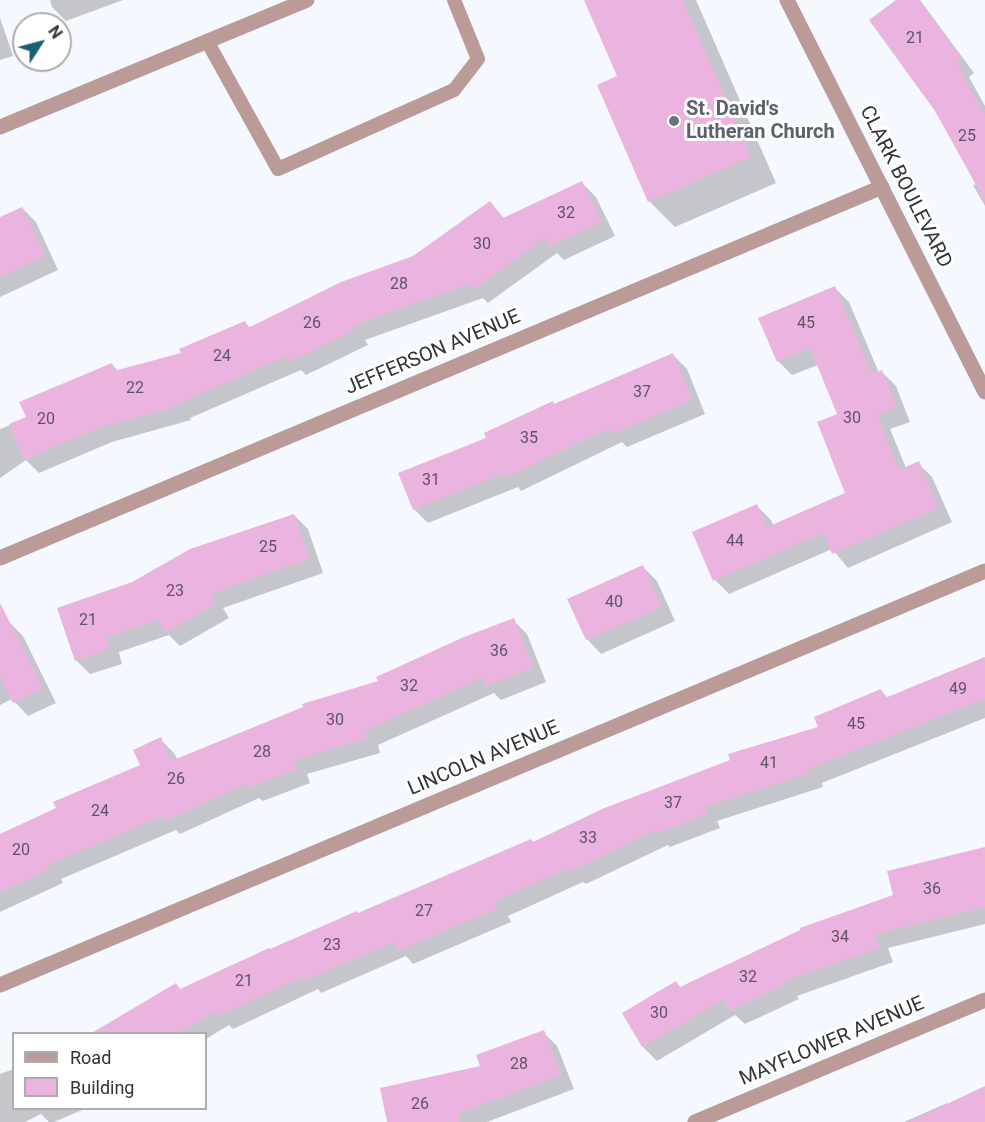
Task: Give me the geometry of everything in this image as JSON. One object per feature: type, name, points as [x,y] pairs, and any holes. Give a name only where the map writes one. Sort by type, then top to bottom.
[{"type":"street","points":[[0,127],[307,0]]},
{"type":"street","name":"CLARK BOULEVARD","points":[[788,0],[985,392]]},
{"type":"street","name":"JEFFERSON AVENUE","points":[[0,558],[882,187]]},
{"type":"street","name":"LINCOLN AVENUE","points":[[0,985],[985,572]]},
{"type":"street","name":"MAYFLOWER AVENUE","points":[[695,1122],[985,1000]]},
{"type":"lane","points":[[207,41],[278,169],[453,90],[478,59],[454,0]]},
{"type":"building","name":"St. David's Lutheran Church","points":[[584,0],[683,0],[751,157],[648,202],[597,85],[617,76]]},
{"type":"building","points":[[896,0],[919,0],[962,59],[956,63],[985,115],[985,201],[935,111],[869,20]]},
{"type":"building","points":[[582,181],[602,222],[549,247],[545,238],[473,290],[469,284],[352,326],[355,330],[291,362],[287,356],[177,404],[178,406],[98,428],[24,460],[9,424],[26,417],[19,402],[112,363],[114,371],[181,353],[179,349],[245,321],[248,328],[341,282],[413,256],[490,201],[503,218]]},
{"type":"building","points":[[22,207],[45,256],[0,277],[0,217]]},
{"type":"building","points":[[835,286],[872,374],[882,370],[897,407],[877,415],[899,470],[919,461],[939,508],[832,554],[823,533],[713,581],[692,532],[757,504],[767,527],[845,493],[817,422],[837,414],[810,348],[777,362],[758,318]]},
{"type":"building","points":[[673,353],[692,400],[612,434],[609,428],[506,478],[504,473],[413,510],[398,473],[486,438],[484,433],[553,401],[554,404]]},
{"type":"building","points":[[294,514],[310,559],[210,594],[216,604],[165,633],[158,620],[106,638],[109,650],[75,661],[57,608],[132,582],[190,549]]},
{"type":"building","points":[[643,565],[662,607],[586,640],[567,599]]},
{"type":"building","points":[[0,603],[43,688],[13,703],[0,677]]},
{"type":"building","points":[[514,618],[533,667],[485,687],[482,678],[365,731],[367,739],[294,760],[297,769],[248,788],[246,784],[165,821],[163,816],[48,865],[50,869],[0,892],[0,834],[56,808],[53,802],[140,765],[133,750],[161,737],[171,761],[303,707],[302,704],[378,681],[376,677],[464,637]]},
{"type":"building","points":[[985,657],[985,699],[809,769],[810,773],[704,807],[707,814],[655,834],[654,831],[571,871],[569,868],[495,901],[498,908],[398,951],[394,942],[306,980],[305,976],[218,1016],[216,1011],[181,1032],[93,1032],[176,983],[180,989],[357,911],[358,913],[531,839],[533,842],[602,809],[730,760],[728,754],[818,727],[814,717],[881,689],[885,698]]},
{"type":"building","points":[[985,847],[985,907],[875,934],[880,948],[784,981],[786,984],[729,1011],[724,999],[642,1047],[622,1013],[676,981],[680,987],[800,928],[893,895],[887,871]]},
{"type":"building","points":[[544,1030],[561,1075],[458,1114],[460,1122],[387,1122],[380,1088],[480,1066],[476,1055]]},
{"type":"building","points":[[985,1086],[985,1122],[909,1122]]},
{"type":"place","name":"St. David's Lutheran Church","points":[[674,121]]}]
